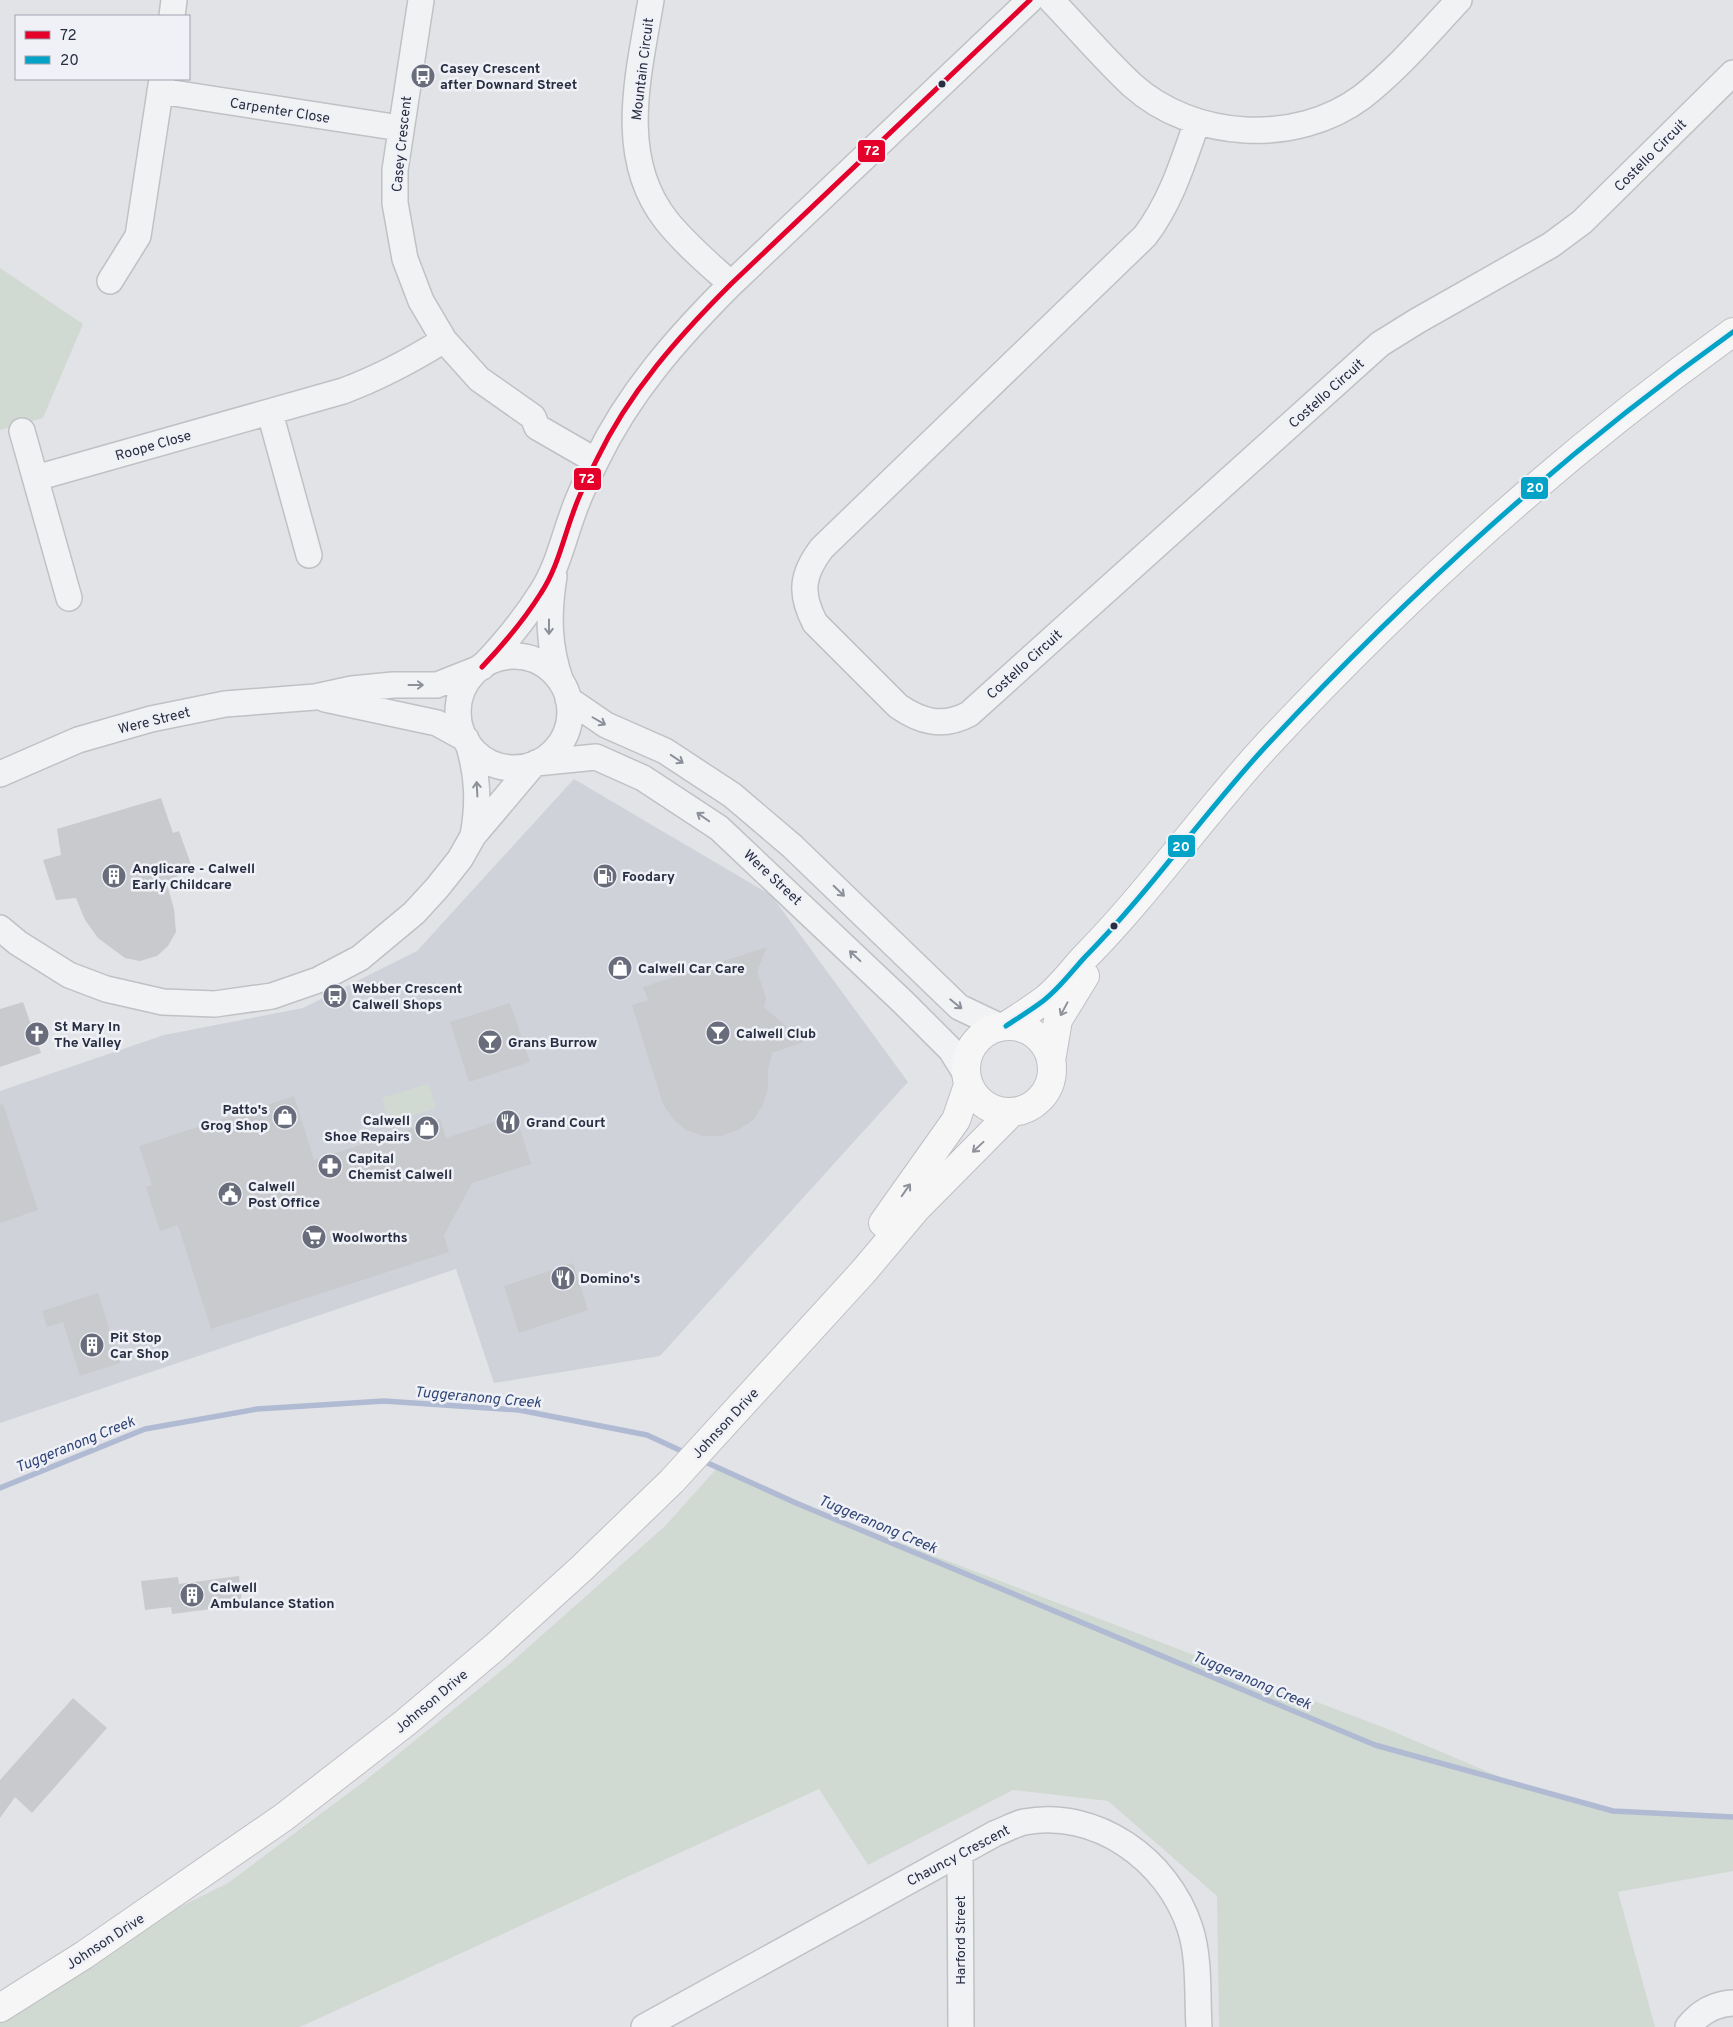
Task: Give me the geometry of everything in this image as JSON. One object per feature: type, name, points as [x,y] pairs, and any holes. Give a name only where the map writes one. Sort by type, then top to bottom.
[{"type":"main road","points":[[1118,924],[1058,1020],[1051,1061],[1051,1080],[1040,1099],[1031,1106],[1012,1112],[990,1108],[981,1102],[967,1079],[970,1050],[977,1040],[986,1033],[1003,1027],[1046,999],[1118,924],[1265,748],[1356,652],[1451,559],[1550,472],[1654,388],[1733,332]]},
{"type":"main road","points":[[1003,1027],[1022,1028],[1032,1032],[1047,1048],[1051,1061]]},
{"type":"main road","name":"Johnson Drive","points":[[808,1331],[956,1120],[967,1079]]},
{"type":"main road","name":"Johnson Drive","points":[[0,2008],[84,1955],[208,1872],[284,1817],[397,1729],[502,1640],[582,1568],[672,1481],[862,1272],[930,1193],[1012,1112]]},
{"type":"street","points":[[172,15],[174,0]]},
{"type":"street","name":"Casey Crescent","points":[[421,0],[400,128],[394,192],[399,237],[404,259],[421,301],[444,340],[480,379],[533,417],[536,427],[600,453]]},
{"type":"street","name":"Mountain Circuit","points":[[651,0],[636,92],[634,130],[636,149],[647,185],[665,219],[690,247],[731,284]]},
{"type":"street","points":[[473,836],[478,812],[478,790],[475,766],[459,721],[461,697],[472,676],[504,644],[542,593],[557,562],[574,511],[600,453],[623,412],[665,353],[688,326],[1030,0]]},
{"type":"street","points":[[1051,0],[1133,86],[1163,107],[1197,122],[1215,127],[1253,131],[1291,127],[1328,116],[1361,98],[1390,73],[1459,0]]},
{"type":"street","name":"Costello Circuit","points":[[1197,122],[1173,190],[1156,222],[1145,236],[822,548],[811,563],[804,589],[807,607],[815,624],[898,706],[914,717],[942,722],[969,714],[1380,344],[1416,321],[1551,245],[1582,222],[1733,73]]},
{"type":"street","name":"Carpenter Close","points":[[110,281],[138,236],[161,85],[400,128]]},
{"type":"street","name":"Roope Close","points":[[36,478],[343,392],[420,355],[444,340]]},
{"type":"street","points":[[270,413],[309,555]]},
{"type":"street","points":[[22,431],[69,598]]},
{"type":"street","points":[[467,741],[480,756],[496,765],[520,768],[534,764],[554,752],[564,736],[570,719],[565,690],[552,658],[549,630],[551,595],[557,562]]},
{"type":"street","points":[[481,668],[505,657],[530,659],[542,664],[586,713],[606,725],[665,751],[732,795],[792,846],[959,1007],[1003,1027]]},
{"type":"street","name":"Were Street","points":[[0,774],[78,740],[151,718],[225,704],[315,697],[352,689],[393,685],[437,684],[481,668]]},
{"type":"street","name":"Were Street","points":[[315,697],[437,723],[467,741]]},
{"type":"street","name":"Were Street","points":[[534,764],[596,757],[643,778],[719,828],[951,1050],[967,1079]]},
{"type":"street","points":[[0,928],[18,943],[69,975],[106,989],[163,1002],[215,1004],[272,996],[318,980],[360,958],[414,912],[437,888],[460,859],[473,836],[534,764]]},
{"type":"street","name":"Chauncy Crescent","points":[[644,2027],[996,1833],[1023,1822],[1053,1820],[1069,1821],[1101,1830],[1131,1847],[1162,1877],[1177,1898],[1190,1929],[1196,1960],[1199,2027]]},
{"type":"street","name":"Harford Street","points":[[960,1853],[960,2027]]},
{"type":"street","points":[[1688,2027],[1703,2012],[1722,2004],[1733,2003]]},
{"type":"shaded area","points":[[0,268],[83,324],[43,418],[0,430]]},
{"type":"shaded area","points":[[574,779],[771,895],[908,1082],[660,1356],[494,1383],[456,1269],[0,1423],[0,1091],[164,1035],[303,1008],[417,951]]},
{"type":"shaded area","points":[[428,1084],[436,1108],[389,1123],[382,1098]]},
{"type":"shaded area","points":[[718,1467],[796,1503],[1385,1728],[1519,1785],[1613,1811],[1733,1817],[1733,1871],[1618,1892],[1655,2027],[1219,2027],[1217,1896],[1108,1801],[1013,1790],[868,1865],[819,1789],[300,2027],[0,2027],[0,2006],[84,1955],[228,1883],[366,1780],[506,1667],[665,1526]]},
{"type":"building","name":"Anglicare - Calwell Early Childcare","points":[[161,798],[173,833],[179,831],[193,870],[166,881],[174,909],[176,932],[168,946],[157,956],[140,961],[125,958],[98,938],[85,920],[76,898],[56,900],[43,860],[61,855],[57,829]]},
{"type":"building","name":"Calwell Club","points":[[767,947],[757,971],[766,998],[764,1007],[804,1042],[772,1053],[768,1070],[768,1088],[763,1105],[753,1120],[738,1130],[721,1136],[703,1136],[686,1130],[673,1119],[663,1104],[632,1005],[648,1000],[643,987]]},
{"type":"building","points":[[23,1002],[41,1053],[0,1067],[0,1009]]},
{"type":"building","name":"Grans Burrow","points":[[510,1003],[530,1062],[469,1082],[450,1022]]},
{"type":"building","points":[[294,1096],[314,1160],[440,1119],[446,1138],[516,1115],[531,1164],[472,1183],[444,1235],[449,1252],[211,1329],[178,1225],[160,1231],[146,1187],[152,1185],[139,1146]]},
{"type":"building","points":[[3,1104],[38,1210],[0,1223],[0,1105]]},
{"type":"building","points":[[573,1263],[588,1310],[519,1333],[504,1286]]},
{"type":"building","name":"Pit Stop Car Shop","points":[[98,1293],[120,1363],[80,1376],[63,1322],[47,1327],[42,1311]]},
{"type":"building","name":"Calwell Ambulance Station","points":[[239,1576],[242,1605],[172,1614],[171,1607],[145,1610],[141,1581],[178,1577],[179,1584]]},
{"type":"building","points":[[73,1698],[107,1728],[32,1813],[15,1797],[0,1818],[0,1780]]},
{"type":"waterway","name":"Tuggeranong Creek","points":[[0,1488],[145,1429],[257,1409],[384,1401],[519,1410],[647,1435],[688,1454]]},
{"type":"waterway","name":"Tuggeranong Creek","points":[[701,1460],[796,1503],[1375,1745],[1613,1811],[1733,1817]]},
{"type":"transit line","name":"72","points":[[482,667],[520,622],[547,584],[556,564],[578,500],[596,461],[624,412],[656,366],[692,324],[731,284],[1030,0]]},
{"type":"transit line","name":"20","points":[[1006,1026],[1043,1001],[1060,985],[1132,905],[1221,797],[1267,745],[1321,688],[1432,579],[1548,476],[1608,427],[1733,332]]},
{"type":"place","name":"Casey Crescent after Downard Street","points":[[423,76]]},
{"type":"place","name":"Anglicare - Calwell Early Childcare","points":[[114,876]]},
{"type":"place","name":"Foodary","points":[[605,876]]},
{"type":"place","name":"Calwell Car Care","points":[[620,968]]},
{"type":"place","name":"Webber Crescent Calwell Shops","points":[[335,996]]},
{"type":"place","name":"Calwell Club","points":[[718,1033]]},
{"type":"place","name":"St Mary In The Valley","points":[[37,1034]]},
{"type":"place","name":"Grans Burrow","points":[[490,1042]]},
{"type":"place","name":"Patto's Grog Shop","points":[[285,1117]]},
{"type":"place","name":"Grand Court","points":[[508,1122]]},
{"type":"place","name":"Calwell Shoe Repairs","points":[[427,1128]]},
{"type":"place","name":"Capital Chemist Calwell","points":[[330,1166]]},
{"type":"place","name":"Calwell Post Office","points":[[230,1194]]},
{"type":"place","name":"Woolworths","points":[[314,1237]]},
{"type":"place","name":"Domino's","points":[[563,1278]]},
{"type":"place","name":"Pit Stop Car Shop","points":[[92,1345]]},
{"type":"place","name":"Calwell Ambulance Station","points":[[192,1595]]}]
